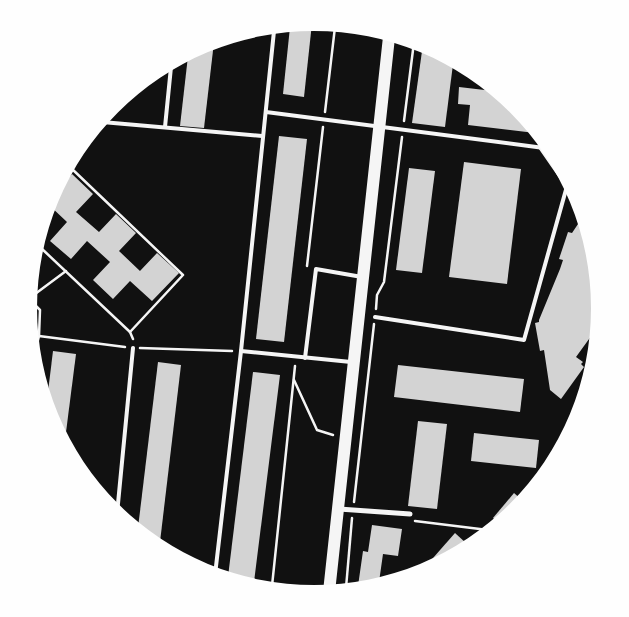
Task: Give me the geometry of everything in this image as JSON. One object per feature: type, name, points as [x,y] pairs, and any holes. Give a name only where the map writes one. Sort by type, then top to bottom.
[{"type":"main road","points":[[330,585],[389,42]]},
{"type":"street","points":[[338,509],[410,514]]},
{"type":"lane","points":[[216,568],[241,351],[274,35]]},
{"type":"lane","points":[[165,127],[171,71]]},
{"type":"lane","points":[[266,112],[539,147]]},
{"type":"lane","points":[[109,122],[262,136]]},
{"type":"lane","points":[[375,317],[524,340],[566,191]]},
{"type":"lane","points":[[305,358],[316,268],[364,277]]},
{"type":"lane","points":[[118,505],[132,348]]},
{"type":"lane","points":[[241,351],[354,363]]},
{"type":"path","points":[[44,250],[130,332],[183,275],[74,171]]},
{"type":"path","points":[[38,292],[66,270]]},
{"type":"path","points":[[37,306],[40,310],[39,336],[132,348],[241,351]]},
{"type":"path","points":[[293,379],[317,430],[361,440]]},
{"type":"path","points":[[410,514],[410,520],[482,529]]},
{"type":"building","points":[[311,31],[304,97],[283,94],[289,33]]},
{"type":"building","points":[[213,50],[204,128],[180,126],[187,62]]},
{"type":"building","points":[[422,52],[453,68],[445,127],[412,123]]},
{"type":"building","points":[[459,87],[484,90],[511,112],[528,132],[468,125],[470,105],[458,104]]},
{"type":"building","points":[[279,136],[307,139],[284,342],[256,339]]},
{"type":"building","points":[[464,162],[521,169],[507,284],[449,277]]},
{"type":"building","points":[[409,168],[435,171],[422,273],[396,270]]},
{"type":"building","points":[[72,174],[93,194],[76,212],[99,232],[116,214],[136,233],[119,251],[140,271],[157,253],[179,273],[152,301],[130,281],[113,299],[93,280],[110,262],[87,241],[71,259],[50,241],[67,222],[55,211]]},
{"type":"building","points":[[578,224],[589,272],[592,308],[591,327],[590,338],[576,357],[583,362],[581,364],[584,367],[561,399],[550,390],[544,350],[540,351],[535,323],[539,322],[560,269],[563,260],[559,259],[568,232],[572,233]]},
{"type":"building","points":[[53,351],[76,354],[66,431],[58,415],[49,386]]},
{"type":"building","points":[[158,362],[181,365],[160,539],[139,522]]},
{"type":"building","points":[[398,365],[524,379],[520,412],[394,397]]},
{"type":"building","points":[[253,372],[280,375],[254,579],[229,572]]},
{"type":"building","points":[[418,421],[447,424],[437,509],[408,506]]},
{"type":"building","points":[[474,433],[539,440],[536,468],[471,461]]},
{"type":"building","points":[[514,493],[518,497],[497,517],[493,518]]},
{"type":"building","points":[[372,525],[402,529],[398,556],[383,554],[380,577],[359,582],[363,551],[368,552]]},
{"type":"building","points":[[455,533],[465,542],[453,549],[432,560]]}]
